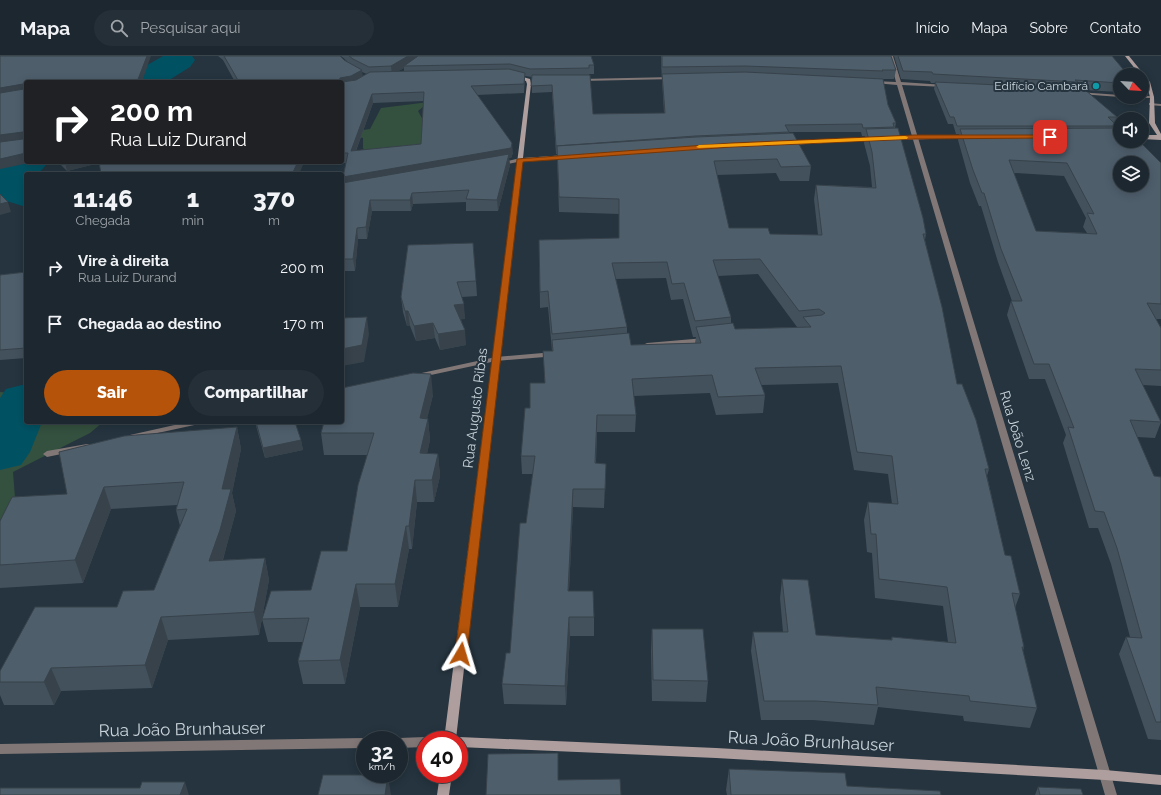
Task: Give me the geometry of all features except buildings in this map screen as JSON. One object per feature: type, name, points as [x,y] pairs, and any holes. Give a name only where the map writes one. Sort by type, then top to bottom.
[{"type":"street","name":"Rua João Lenz","points":[[891,56],[1111,795]]},
{"type":"street","points":[[1127,56],[1148,82],[1152,97],[1152,123],[1160,137],[1149,137]]},
{"type":"street","points":[[510,75],[528,80],[535,80]]},
{"type":"street","points":[[573,80],[681,78]]},
{"type":"street","name":"Rua Augusto Ribas","points":[[451,731],[529,84],[528,80]]},
{"type":"street","points":[[869,82],[955,87]]},
{"type":"street","points":[[1073,93],[1113,96]]},
{"type":"street","points":[[1151,104],[1161,105]]},
{"type":"street","points":[[780,143],[915,137],[976,137]]},
{"type":"street","points":[[496,164],[520,160],[570,156]]},
{"type":"street","points":[[637,346],[715,339]]},
{"type":"street","points":[[411,377],[496,359],[559,353]]},
{"type":"street","points":[[122,438],[188,424]]},
{"type":"street","points":[[47,454],[92,444]]},
{"type":"street","name":"Rua João Brunhauser","points":[[468,742],[716,753],[1105,775],[1161,780]]},
{"type":"street","name":"Rua João Brunhauser","points":[[0,749],[356,743]]},
{"type":"street","points":[[443,795],[445,783]]},
{"type":"green space","points":[[429,102],[418,111],[423,120],[457,136],[369,157],[363,148],[363,138],[344,133],[370,129],[381,108]]},
{"type":"green space","points":[[0,392],[24,394],[24,424],[101,424],[90,433],[13,472],[16,511],[4,519],[0,519]]},
{"type":"waterway","points":[[145,80],[179,60]]},
{"type":"waterway","points":[[24,193],[6,188],[2,179],[25,164]]},
{"type":"waterway","points":[[0,452],[11,426],[24,404]]},
{"type":"slow traffic","points":[[699,147],[905,137]]},
{"type":"place","name":"Edifício Cambará","points":[[1096,86]]},
{"type":"route","points":[[461,654],[520,160],[695,147],[915,137],[1050,137]]}]
